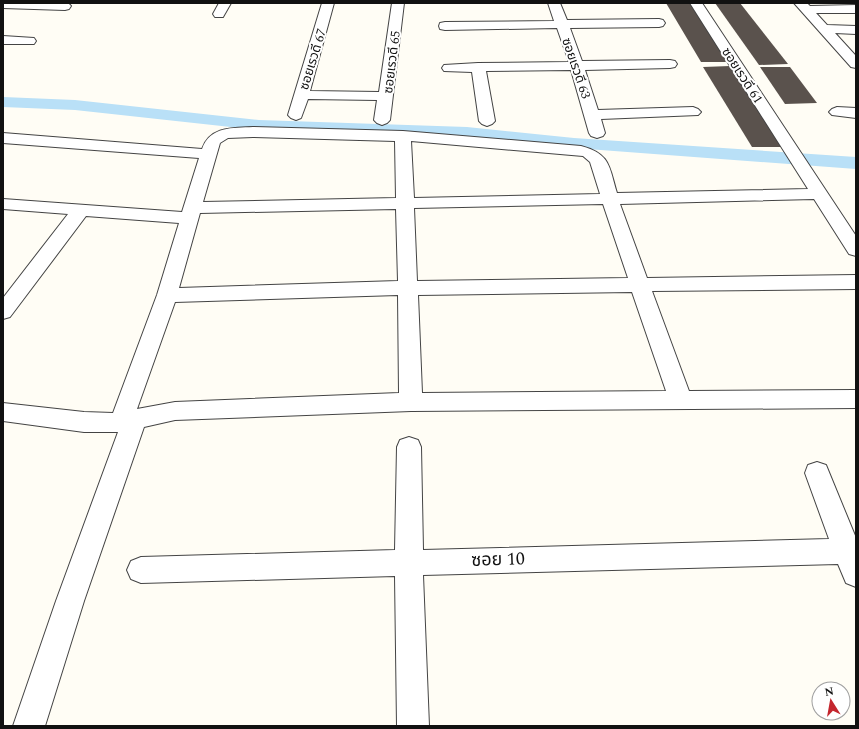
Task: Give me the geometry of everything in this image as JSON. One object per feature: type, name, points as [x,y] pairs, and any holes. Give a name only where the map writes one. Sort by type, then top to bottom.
[{"type":"street","name":"ซอยเรวดี 67","points":[[296,115],[328,3]]},
{"type":"street","name":"ซอยเรวดี 65","points":[[382,120],[398,3]]},
{"type":"street","name":"ซอยเรวดี 63","points":[[554,3],[577,66],[597,133]]},
{"type":"street","name":"ซอยเรวดี 61","points":[[696,3],[856,250]]},
{"type":"street","points":[[3,4],[65,6]]},
{"type":"street","points":[[803,6],[856,9]]},
{"type":"street","points":[[803,6],[856,64]]},
{"type":"street","points":[[445,26],[660,23]]},
{"type":"street","points":[[824,29],[856,30]]},
{"type":"street","points":[[3,40],[30,41]]},
{"type":"street","points":[[836,42],[856,43]]},
{"type":"street","points":[[449,68],[670,64]]},
{"type":"street","points":[[478,67],[487,121]]},
{"type":"street","points":[[301,95],[386,96]]},
{"type":"street","points":[[592,115],[694,112]]},
{"type":"street","points":[[837,112],[856,113]]},
{"type":"street","points":[[28,726],[128,420],[192,213],[208,154],[214,140],[220,136],[231,133],[253,132],[403,136],[589,153],[598,160],[610,199],[680,399]]},
{"type":"street","points":[[403,136],[406,288],[411,402]]},
{"type":"street","points":[[3,138],[208,154]]},
{"type":"street","points":[[3,204],[81,210],[192,213],[404,203],[820,194]]},
{"type":"street","points":[[3,312],[10,294],[81,210]]},
{"type":"street","points":[[167,295],[406,288],[856,282]]},
{"type":"street","points":[[3,412],[84,422],[128,420],[175,411],[411,402],[856,398]]},
{"type":"street","points":[[409,447],[409,562],[413,726]]},
{"type":"street","points":[[817,474],[853,558]]},
{"type":"street","name":"ซอย 10","points":[[141,570],[409,562],[853,558]]},
{"type":"building","points":[[666,3],[690,3],[728,62],[701,62]]},
{"type":"building","points":[[715,3],[740,3],[788,64],[759,65]]},
{"type":"building","points":[[730,66],[784,147],[752,147],[703,67]]},
{"type":"building","points":[[760,67],[790,67],[817,103],[785,104]]},
{"type":"waterway","points":[[3,102],[75,105],[259,125],[467,132],[574,143],[856,163]]}]
